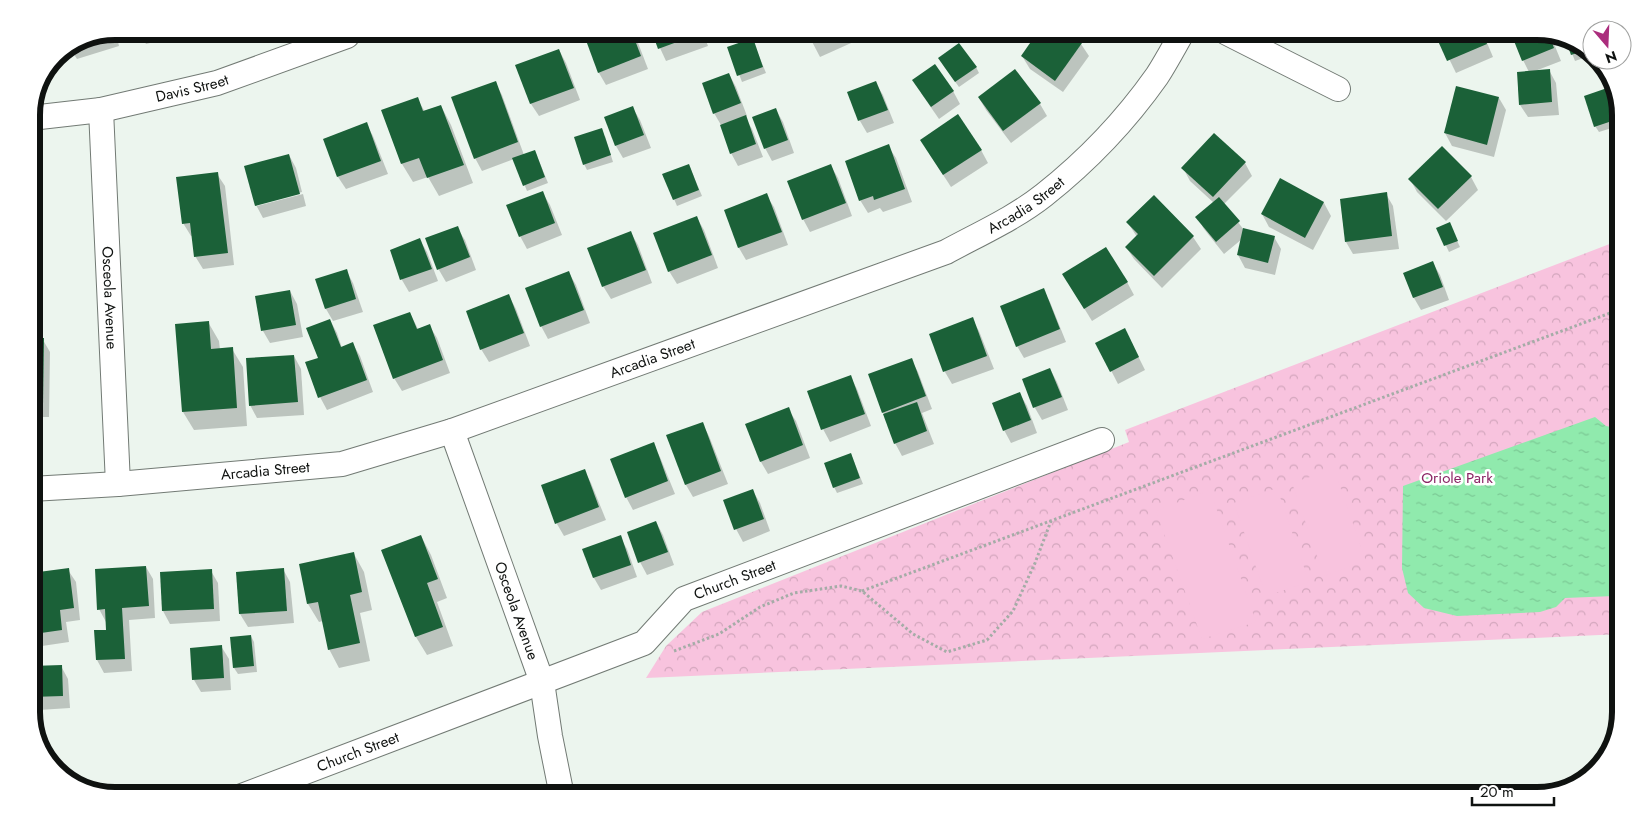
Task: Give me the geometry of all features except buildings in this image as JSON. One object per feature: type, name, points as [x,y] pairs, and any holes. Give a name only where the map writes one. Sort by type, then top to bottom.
[{"type":"street","name":"Davis Street","points":[[40,117],[101,110],[218,83],[336,40]]},
{"type":"street","name":"Arcadia Street","points":[[40,489],[118,484],[342,464],[452,431],[946,252],[1001,223],[1044,195],[1088,157],[1124,118],[1158,75],[1178,40]]},
{"type":"street","points":[[1242,40],[1338,89]]},
{"type":"street","name":"Osceola Avenue","points":[[101,110],[118,484]]},
{"type":"street","name":"Osceola Avenue","points":[[452,431],[542,682],[560,787]]},
{"type":"street","name":"Church Street","points":[[266,787],[644,642],[684,599],[1102,440]]},
{"type":"path","points":[[862,592],[1612,312]]},
{"type":"path","points":[[673,651],[719,634],[760,606],[794,593],[841,586],[862,592],[913,634],[947,652],[987,640],[1013,611],[1035,563],[1051,521]]},
{"type":"green space","name":"Oriole Park","points":[[1612,243],[1612,634],[646,678],[666,646],[702,612],[1129,442],[1125,430]]},
{"type":"green space","points":[[1334,469],[1366,561],[1324,576],[1292,483]]},
{"type":"green space","points":[[1277,488],[1309,582],[1266,596],[1234,503]]},
{"type":"green space","points":[[1210,490],[1256,622],[1202,639],[1156,511]]},
{"type":"water","points":[[1595,417],[1606,426],[1612,427],[1612,596],[1565,598],[1556,607],[1540,612],[1457,616],[1424,608],[1408,593],[1402,568],[1403,486]]}]
